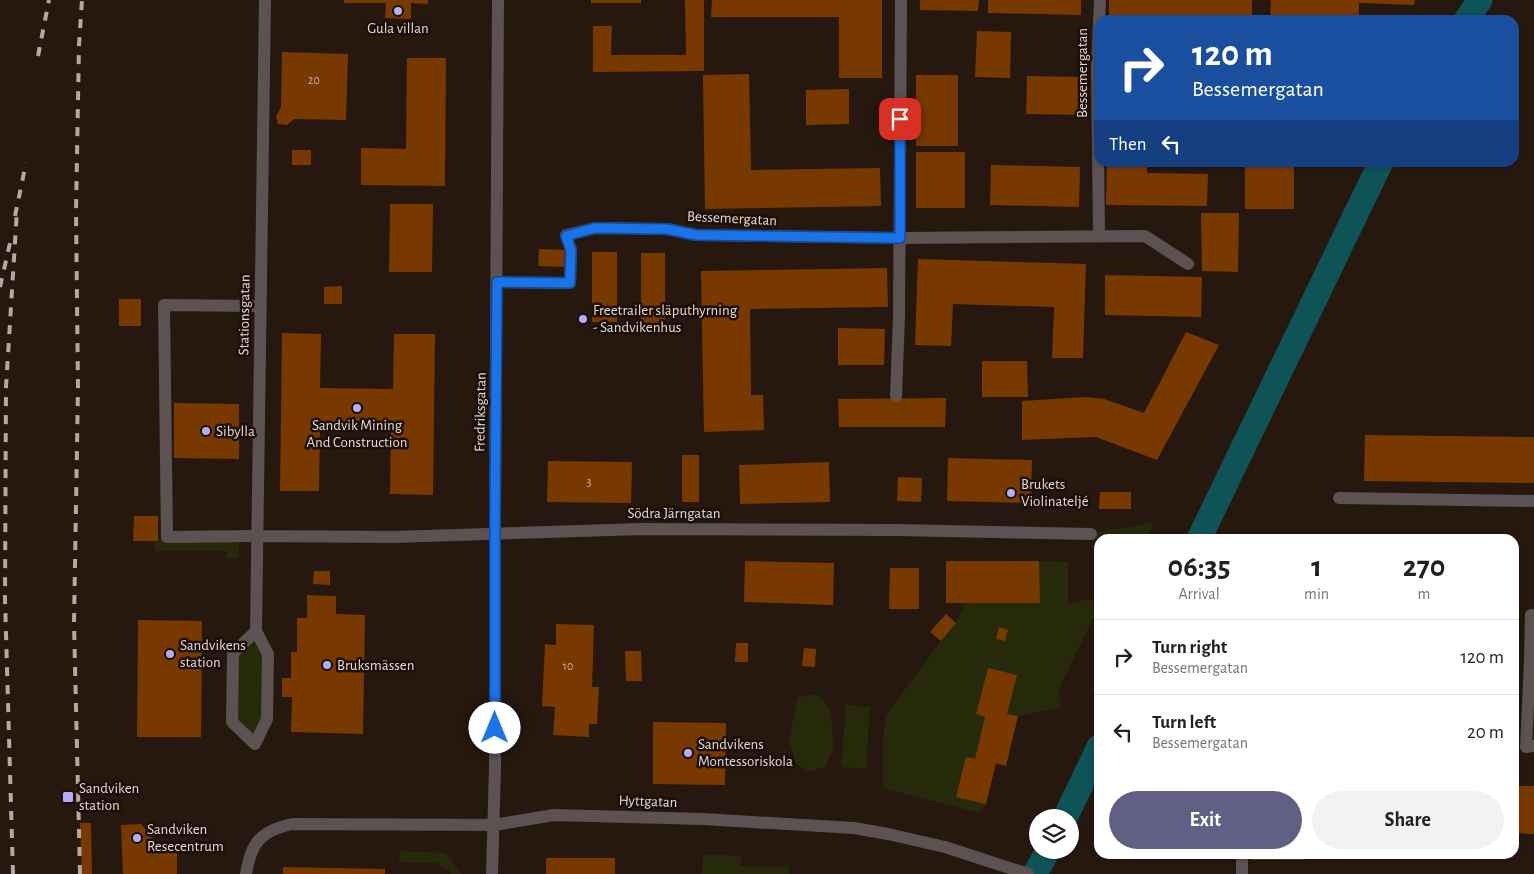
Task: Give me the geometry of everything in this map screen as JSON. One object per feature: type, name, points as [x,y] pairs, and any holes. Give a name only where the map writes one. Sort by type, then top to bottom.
[{"type":"street","name":"Stationsgatan","points":[[256,631],[234,653],[232,722],[256,744],[267,719],[268,662],[268,654],[256,631],[266,0]]},
{"type":"street","name":"Fredriksgatan","points":[[492,874],[494,824],[498,0]]},
{"type":"street","points":[[896,396],[900,238],[901,0]]},
{"type":"street","name":"Bessemergatan","points":[[1099,15],[1100,0]]},
{"type":"street","name":"Bessemergatan","points":[[1098,167],[1099,236]]},
{"type":"street","name":"Bessemergatan","points":[[497,282],[570,283],[571,250],[566,236],[595,228],[667,229],[696,235],[900,238],[1144,236],[1188,264]]},
{"type":"street","name":"Södra Järngatan","points":[[260,306],[164,305],[167,537],[394,537],[641,529],[896,530],[1091,534]]},
{"type":"street","points":[[1339,498],[1534,500]]},
{"type":"street","points":[[1531,615],[1532,660],[1526,747],[1534,746]]},
{"type":"street","name":"Hyttgatan","points":[[246,874],[249,858],[255,844],[264,835],[278,827],[292,824],[494,824],[554,815],[854,828],[945,848],[1028,874]]},
{"type":"street","name":"Fredriksgatan","points":[[494,824],[498,874]]},
{"type":"street","points":[[1242,859],[1242,874]]},
{"type":"green space","points":[[1154,522],[1148,534],[1094,534],[1094,545],[1091,534]]},
{"type":"green space","points":[[167,537],[239,542],[238,558],[226,558],[227,551],[155,551],[155,541]]},
{"type":"green space","points":[[1039,561],[1068,562],[1068,603],[1094,599],[1094,616],[1058,691],[1061,707],[1018,716],[1006,766],[996,764],[986,804],[979,813],[883,788],[882,747],[886,715],[956,623],[966,603],[1039,603]]},
{"type":"green space","points":[[256,631],[268,654],[268,688],[255,744],[232,722],[233,653]]},
{"type":"green space","points":[[817,694],[831,710],[833,748],[826,767],[809,771],[796,764],[789,740],[798,697]]},
{"type":"green space","points":[[846,705],[870,707],[866,769],[841,767]]},
{"type":"green space","points":[[400,851],[445,853],[461,874],[452,874],[437,863],[399,862]]},
{"type":"green space","points":[[703,854],[741,856],[740,866],[789,867],[789,874],[702,874]]},
{"type":"building","name":"Gula villan","points":[[344,0],[428,0],[428,4],[411,3],[411,19],[385,18],[386,3],[344,3]]},
{"type":"building","points":[[591,0],[641,0],[641,3],[591,3]]},
{"type":"building","points":[[685,0],[704,0],[704,71],[593,72],[593,26],[612,26],[611,55],[686,55]]},
{"type":"building","points":[[712,0],[882,0],[882,78],[839,78],[839,17],[711,17]]},
{"type":"building","points":[[920,0],[979,0],[978,11],[920,10]]},
{"type":"building","points":[[988,0],[1081,0],[1081,15],[988,13]]},
{"type":"building","points":[[1109,0],[1252,0],[1252,15],[1109,15]]},
{"type":"building","points":[[1271,0],[1415,0],[1414,5],[1359,3],[1359,15],[1270,15]]},
{"type":"building","points":[[977,31],[1011,32],[1010,78],[975,77]]},
{"type":"building","points":[[282,52],[348,54],[346,120],[294,119],[287,125],[278,124],[276,117],[281,107]]},
{"type":"building","points":[[407,58],[446,58],[445,186],[361,185],[361,148],[406,149]]},
{"type":"building","points":[[749,74],[751,170],[880,168],[881,206],[705,209],[703,75]]},
{"type":"building","points":[[916,75],[958,75],[958,146],[916,146]]},
{"type":"building","points":[[1027,76],[1083,77],[1082,115],[1026,114]]},
{"type":"building","points":[[849,89],[849,124],[806,125],[806,90]]},
{"type":"building","points":[[292,150],[311,150],[311,165],[292,165]]},
{"type":"building","points":[[916,152],[965,152],[965,208],[916,208]]},
{"type":"building","points":[[991,165],[1080,167],[1079,207],[990,205]]},
{"type":"building","points":[[1107,167],[1147,167],[1147,173],[1208,174],[1207,206],[1106,205]]},
{"type":"building","points":[[1245,167],[1294,167],[1294,209],[1245,209]]},
{"type":"building","points":[[390,204],[433,204],[432,272],[389,272]]},
{"type":"building","points":[[1201,213],[1239,213],[1238,272],[1202,271]]},
{"type":"building","points":[[539,249],[565,250],[564,267],[538,266]]},
{"type":"building","points":[[592,252],[617,252],[617,322],[592,322]]},
{"type":"building","points":[[641,253],[665,253],[665,325],[641,325]]},
{"type":"building","points":[[918,259],[1086,264],[1083,358],[1052,358],[1054,307],[953,304],[951,346],[915,345]]},
{"type":"building","points":[[887,268],[888,307],[750,309],[751,395],[763,395],[764,430],[704,432],[701,271]]},
{"type":"building","points":[[1105,275],[1202,277],[1201,317],[1105,315]]},
{"type":"building","points":[[342,286],[342,304],[324,304],[324,287]]},
{"type":"building","points":[[119,299],[141,299],[141,326],[119,326]]},
{"type":"building","points":[[838,328],[885,329],[884,365],[838,365]]},
{"type":"building","points":[[1186,332],[1219,345],[1157,460],[1096,437],[1022,440],[1022,401],[1086,397],[1104,399],[1144,413]]},
{"type":"building","name":"Sandvik Mining And Construction","points":[[282,333],[321,334],[320,388],[393,389],[394,334],[435,334],[433,495],[390,494],[391,429],[320,428],[319,491],[280,491]]},
{"type":"building","points":[[982,361],[1027,361],[1028,397],[982,397]]},
{"type":"building","points":[[946,398],[945,427],[839,427],[838,399]]},
{"type":"building","name":"Sibylla","points":[[174,403],[239,404],[239,459],[174,458]]},
{"type":"building","points":[[1365,435],[1534,437],[1534,483],[1364,481]]},
{"type":"building","points":[[682,455],[699,455],[699,502],[682,502]]},
{"type":"building","points":[[948,458],[1032,460],[1031,503],[947,501]]},
{"type":"building","points":[[548,461],[632,462],[631,503],[547,502]]},
{"type":"building","points":[[829,462],[830,502],[740,504],[739,465]]},
{"type":"building","points":[[898,477],[922,478],[921,502],[897,501]]},
{"type":"building","points":[[1100,492],[1131,492],[1131,509],[1099,509]]},
{"type":"building","points":[[134,516],[158,516],[158,541],[133,541]]},
{"type":"building","points":[[745,561],[834,563],[833,605],[744,602]]},
{"type":"building","points":[[946,561],[1039,561],[1040,603],[946,603]]},
{"type":"building","points":[[890,568],[919,568],[919,609],[889,609]]},
{"type":"building","points":[[314,571],[330,571],[330,585],[313,584]]},
{"type":"building","name":"Bruksmässen","points":[[307,595],[336,596],[336,614],[365,615],[363,734],[291,732],[292,697],[282,697],[282,678],[291,678],[291,652],[297,652],[297,618],[307,618]]},
{"type":"building","points":[[946,614],[956,623],[941,641],[930,632]]},
{"type":"building","name":"Sandvikens station","points":[[138,620],[202,621],[201,737],[137,737]]},
{"type":"building","points":[[556,624],[594,625],[592,687],[599,687],[597,724],[589,724],[589,737],[553,735],[555,707],[542,706],[545,644],[556,645]]},
{"type":"building","points":[[999,627],[1008,630],[1005,641],[996,639]]},
{"type":"building","points":[[736,643],[748,643],[748,662],[735,662]]},
{"type":"building","points":[[804,648],[816,649],[815,667],[802,666]]},
{"type":"building","points":[[625,651],[641,651],[642,681],[626,681]]},
{"type":"building","points":[[988,668],[1017,675],[1007,714],[1018,716],[1006,766],[996,763],[986,804],[956,797],[966,757],[975,759],[985,717],[976,714]]},
{"type":"building","name":"Sandvikens Montessoriskola","points":[[653,722],[726,723],[725,785],[653,784]]},
{"type":"building","points":[[1519,786],[1534,786],[1534,834],[1519,833]]},
{"type":"building","points":[[80,823],[91,823],[92,874],[82,874]]},
{"type":"building","name":"Sandviken Resecentrum","points":[[141,824],[163,851],[177,853],[177,874],[123,874],[121,825]]},
{"type":"building","points":[[546,858],[615,858],[615,874],[546,874]]},
{"type":"building","points":[[1251,859],[1303,859],[1303,860]]},
{"type":"building","points":[[283,867],[385,869],[385,874],[283,874]]},
{"type":"waterway","points":[[1470,15],[1480,0]]},
{"type":"waterway","points":[[1201,534],[1379,167]]},
{"type":"waterway","points":[[1069,809],[1094,757]]},
{"type":"waterway","points":[[1035,874],[1043,859]]},
{"type":"railway","points":[[38,56],[49,0]]},
{"type":"railway","points":[[80,874],[74,623],[78,388],[76,213],[79,45],[82,0]]},
{"type":"railway","points":[[15,216],[26,163]]},
{"type":"railway","points":[[13,874],[5,599],[6,387],[17,210]]},
{"type":"railway","points":[[0,287],[10,243]]},
{"type":"place","name":"Gula villan","points":[[398,11]]},
{"type":"place","name":"Freetrailer släputhyrning - Sandvikenhus","points":[[583,319]]},
{"type":"place","name":"Sandvik Mining And Construction","points":[[357,408]]},
{"type":"place","name":"Sibylla","points":[[206,431]]},
{"type":"place","name":"Brukets Violinateljé","points":[[1011,493]]},
{"type":"place","name":"Sandvikens station","points":[[170,654]]},
{"type":"place","name":"Bruksmässen","points":[[327,665]]},
{"type":"place","name":"Sandvikens Montessoriskola","points":[[688,753]]},
{"type":"place","name":"Sandviken station","points":[[68,797]]},
{"type":"place","name":"Sandviken Resecentrum","points":[[137,838]]},
{"type":"route","points":[[495,728],[497,282],[570,283],[571,250],[566,236],[595,228],[667,229],[696,235],[900,238],[900,119]]}]
